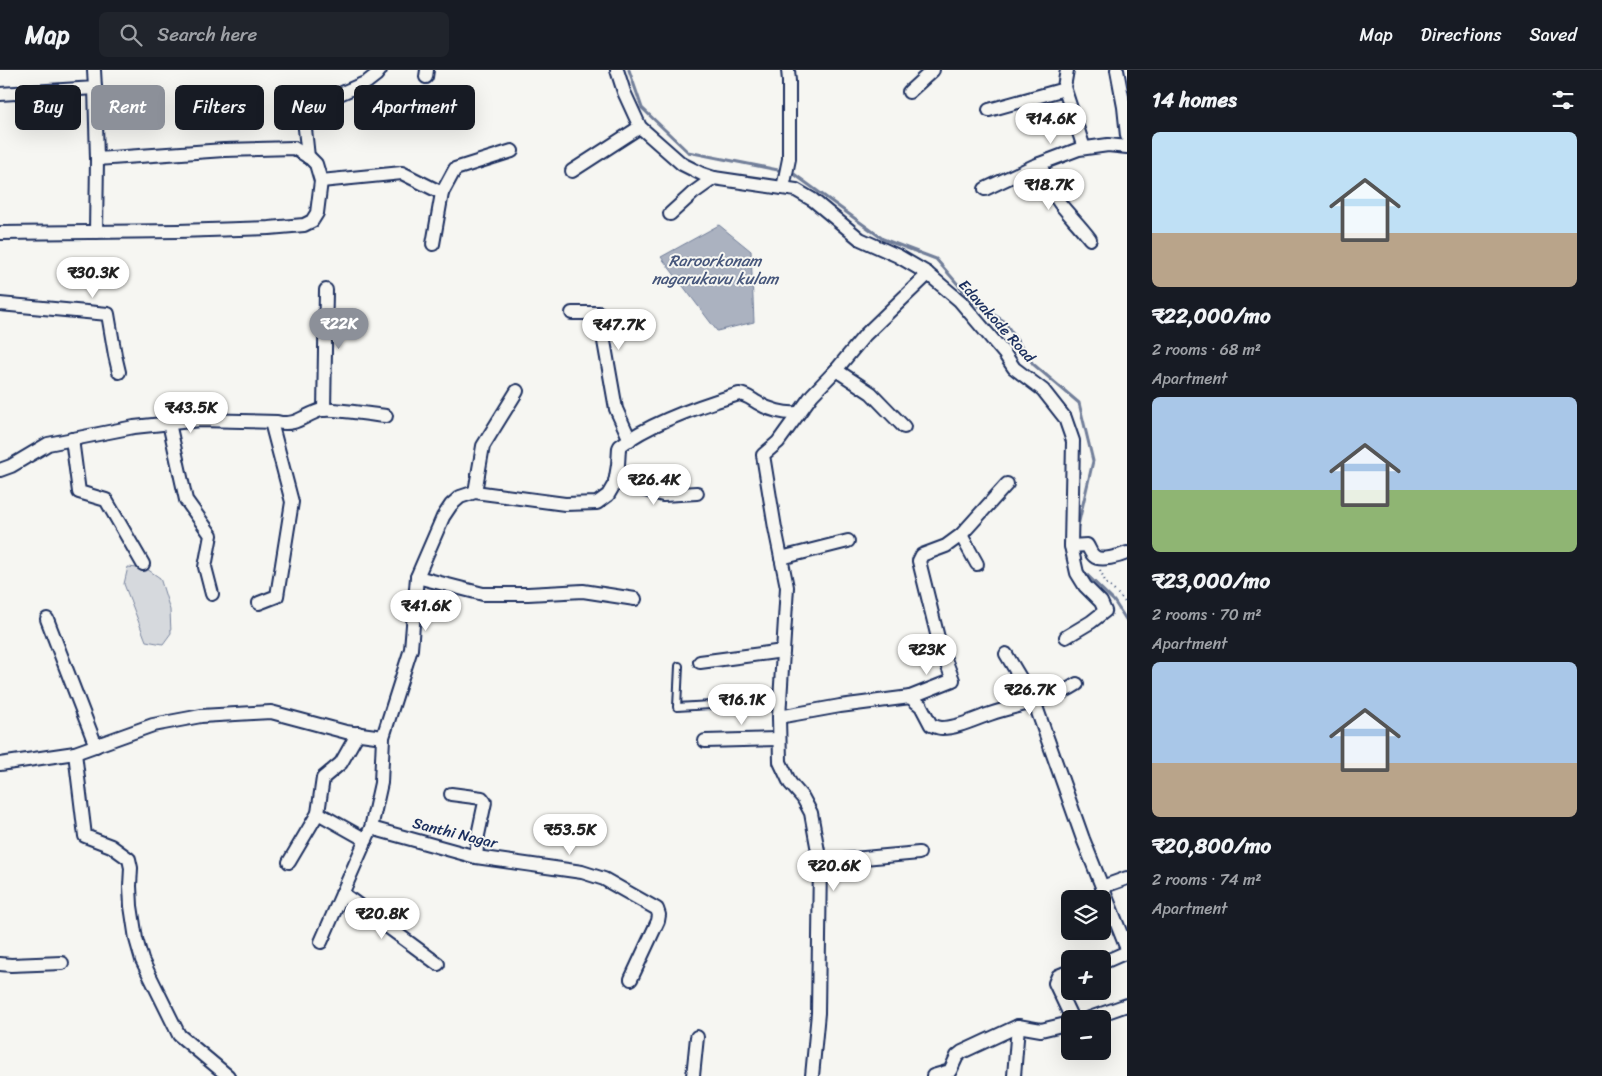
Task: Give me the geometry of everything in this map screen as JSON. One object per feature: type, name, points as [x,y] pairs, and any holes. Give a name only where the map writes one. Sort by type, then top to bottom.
[{"type":"street","points":[[94,70],[95,85]]},
{"type":"street","points":[[308,157],[303,110],[367,82],[380,70]]},
{"type":"street","points":[[572,171],[640,127],[624,92],[617,70]]},
{"type":"street","points":[[783,188],[789,158],[790,81],[788,70]]},
{"type":"street","points":[[909,92],[933,70]]},
{"type":"street","points":[[1067,70],[1064,87],[1084,148]]},
{"type":"street","points":[[1117,70],[1127,136]]},
{"type":"street","points":[[989,110],[1015,101],[1056,92],[1064,87]]},
{"type":"street","points":[[0,94],[91,88]]},
{"type":"street","name":"Edavakode Road","points":[[640,127],[682,164],[702,174],[714,178],[796,190],[813,200],[860,239],[898,256],[927,273],[960,301],[1004,353],[1014,368],[1043,390],[1066,418],[1073,441],[1082,548],[1077,573],[1105,611],[1091,622],[1066,636]]},
{"type":"street","points":[[96,130],[96,232]]},
{"type":"street","points":[[984,189],[1079,149],[1108,145],[1127,147]]},
{"type":"street","points":[[0,233],[269,228],[304,225],[312,221],[317,213],[321,180],[316,164],[294,148],[224,150],[97,159]]},
{"type":"street","points":[[433,244],[442,193],[455,169],[512,151]]},
{"type":"street","points":[[1040,164],[1048,184],[1061,205],[1090,239]]},
{"type":"street","points":[[321,180],[402,173],[442,193]]},
{"type":"street","points":[[670,214],[693,193],[714,178]]},
{"type":"street","points":[[812,1076],[818,1013],[820,862],[811,813],[804,798],[790,783],[780,762],[779,717],[787,587],[763,455],[778,442],[812,395],[865,335],[927,273]]},
{"type":"street","points":[[324,410],[326,290]]},
{"type":"street","points":[[0,304],[108,314],[120,372]]},
{"type":"street","points":[[572,313],[599,313],[616,409],[630,440]]},
{"type":"street","points":[[836,370],[871,394],[904,427]]},
{"type":"street","points":[[475,492],[483,446],[517,391]]},
{"type":"street","points":[[321,942],[368,834],[381,783],[383,737],[411,650],[416,577],[443,518],[451,505],[460,497],[475,492],[565,504],[597,502],[608,496],[615,481],[619,448],[654,426],[705,404],[739,394],[745,395],[759,404],[782,412],[798,413]]},
{"type":"street","points":[[0,470],[11,466],[48,444],[134,427],[200,420],[286,424],[324,410],[386,416]]},
{"type":"street","points":[[259,603],[277,596],[292,502],[271,422]]},
{"type":"street","points":[[169,423],[186,500],[211,535],[205,566],[212,594]]},
{"type":"street","points":[[72,439],[79,492],[106,500],[143,564]]},
{"type":"street","points":[[615,481],[663,495],[697,493]]},
{"type":"street","points":[[779,717],[840,706],[910,697],[953,680],[940,646],[919,561],[922,555],[946,546],[961,535],[1007,484]]},
{"type":"street","points":[[961,535],[977,564]]},
{"type":"street","points":[[781,558],[848,541]]},
{"type":"street","points":[[1082,548],[1099,559],[1116,557],[1127,553]]},
{"type":"street","points":[[416,577],[483,594],[583,591],[635,599]]},
{"type":"street","points":[[48,619],[96,746]]},
{"type":"street","points":[[700,662],[783,651]]},
{"type":"street","points":[[1006,654],[1034,701],[1083,839],[1126,945],[1111,957]]},
{"type":"street","points":[[910,697],[921,706],[930,725],[941,728],[970,722],[989,714],[1061,693],[1077,684]]},
{"type":"street","points":[[0,764],[75,753],[153,725],[201,716],[271,712],[358,733],[383,737]]},
{"type":"street","points":[[290,862],[318,813],[323,778],[341,763],[358,733]]},
{"type":"street","points":[[705,741],[779,739]]},
{"type":"street","points":[[75,753],[85,836],[111,846],[129,859],[131,868],[131,906],[136,939],[142,960],[179,1035],[228,1076]]},
{"type":"street","points":[[451,794],[482,798],[485,802],[478,835],[476,857]]},
{"type":"street","name":"Santhi Nagar","points":[[318,813],[368,834],[476,857],[582,872],[604,879],[657,909],[659,915],[631,979]]},
{"type":"street","points":[[820,862],[919,853]]},
{"type":"street","points":[[1102,887],[1127,878]]},
{"type":"street","points":[[342,893],[438,964]]},
{"type":"street","points":[[0,964],[62,962]]},
{"type":"street","points":[[1061,975],[1058,976],[1055,983],[1061,996]]},
{"type":"street","points":[[1111,1011],[1127,1005]]},
{"type":"street","points":[[1014,1076],[1018,1026]]},
{"type":"street","points":[[933,1076],[951,1073],[960,1054],[1018,1026],[1041,1030],[1061,1026]]},
{"type":"street","points":[[692,1076],[697,1037]]},
{"type":"lane","points":[[679,666],[676,707],[780,701]]},
{"type":"path","points":[[1082,548],[1106,583],[1120,596],[1127,606]]},
{"type":"shaded area","points":[[128,567],[147,569],[160,578],[170,610],[171,633],[163,644],[146,641],[124,584]]},
{"type":"water","name":"Raroorkonam nagarukavu kulam","points":[[719,225],[751,251],[754,322],[717,331],[661,257]]},
{"type":"waterway","points":[[629,70],[642,108],[688,152],[778,170]]},
{"type":"waterway","points":[[794,174],[883,239],[936,259],[974,303],[1004,321],[1033,364],[1079,403],[1093,461],[1077,530]]},
{"type":"waterway","points":[[1082,570],[1114,601],[1127,621]]}]
